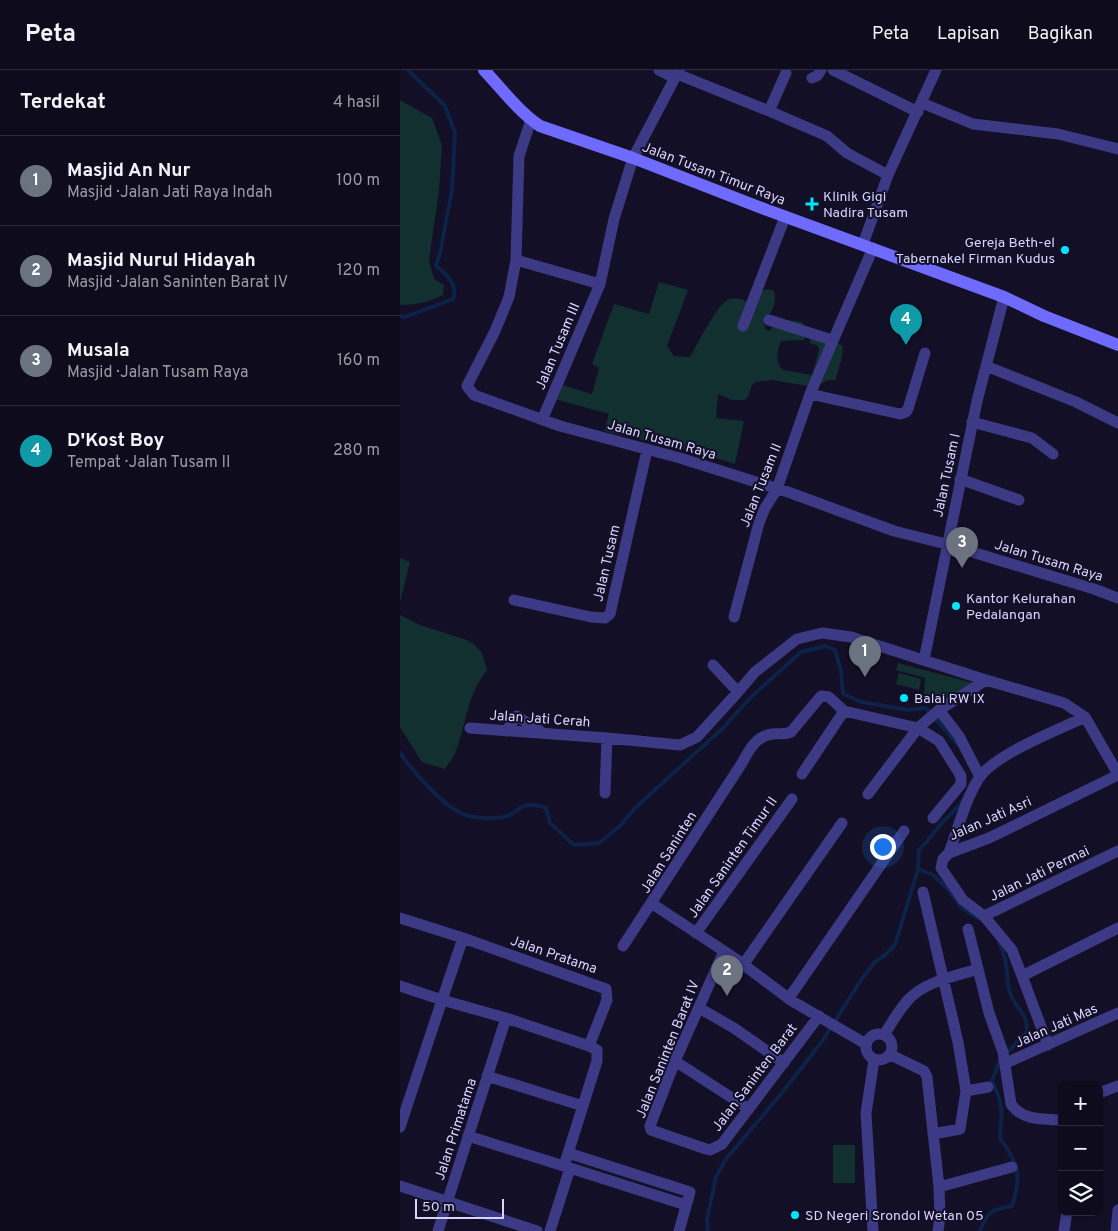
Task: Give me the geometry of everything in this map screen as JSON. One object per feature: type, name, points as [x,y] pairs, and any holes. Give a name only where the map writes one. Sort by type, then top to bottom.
[{"type":"main road","name":"Jalan Tusam Timur Raya","points":[[484,70],[531,120],[540,126],[633,158],[1004,297],[1044,316],[1118,345]]},
{"type":"street","points":[[659,70],[677,74],[827,136],[847,153],[888,175]]},
{"type":"street","points":[[833,70],[920,107],[973,124],[1058,134],[1118,149]]},
{"type":"street","name":"Jalan Tusam II","points":[[734,618],[759,523],[765,508],[777,489],[810,394],[868,246],[888,175],[936,70]]},
{"type":"street","points":[[769,111],[786,73]]},
{"type":"street","name":"Jalan Tusam III","points":[[542,420],[600,284],[614,219],[633,158],[677,74]]},
{"type":"street","name":"Jalan Tusam Raya","points":[[531,120],[519,156],[516,260],[509,297],[467,386],[474,395],[542,420],[680,458],[777,489],[894,531],[946,544],[1118,598]]},
{"type":"street","points":[[743,326],[785,216]]},
{"type":"street","points":[[516,260],[600,284]]},
{"type":"street","name":"Jalan Tusam I","points":[[924,660],[972,422],[1004,297]]},
{"type":"street","points":[[769,320],[832,340]]},
{"type":"street","points":[[810,394],[900,414],[908,409],[925,353]]},
{"type":"street","points":[[986,366],[1076,402],[1118,423]]},
{"type":"street","points":[[972,422],[1032,438],[1053,454]]},
{"type":"street","name":"Jalan Tusam","points":[[514,600],[591,617],[605,618],[610,614],[647,450]]},
{"type":"street","points":[[960,479],[1019,500]]},
{"type":"street","name":"Jalan Jati Cerah","points":[[470,728],[680,745],[697,737],[755,672],[797,639],[822,634],[851,637],[1064,703],[1085,717]]},
{"type":"street","points":[[713,665],[738,692]]},
{"type":"street","points":[[868,794],[920,726],[938,711],[986,680]]},
{"type":"street","name":"Jalan Saninten","points":[[844,711],[829,697],[824,695],[791,732],[762,736],[751,746],[742,763],[651,903],[724,951],[789,998],[867,1042]]},
{"type":"street","points":[[802,774],[844,711],[920,726],[939,741],[962,780],[961,784],[933,818]]},
{"type":"street","points":[[938,711],[959,736],[980,777]]},
{"type":"street","points":[[949,853],[964,809],[980,777],[1001,758],[1085,717],[1118,775]]},
{"type":"street","name":"Jalan Jati Cerah","points":[[605,793],[607,738]]},
{"type":"street","name":"Jalan Jati Asri","points":[[984,916],[962,900],[941,868],[943,858],[949,853],[989,838],[1118,775]]},
{"type":"street","name":"Jalan Saninten Timur II","points":[[696,933],[792,799]]},
{"type":"street","points":[[743,965],[842,823]]},
{"type":"street","points":[[789,998],[904,831]]},
{"type":"street","name":"Jalan Jati Permai","points":[[1048,1045],[1012,950],[984,916],[1118,851]]},
{"type":"street","points":[[922,892],[962,1059],[966,1091],[960,1129],[933,1134]]},
{"type":"street","points":[[623,946],[651,903]]},
{"type":"street","name":"Jalan Pratama","points":[[400,918],[463,938],[606,989],[607,1000],[589,1046]]},
{"type":"street","points":[[1022,976],[1118,928]]},
{"type":"street","points":[[968,929],[989,1013],[1005,1059],[1010,1100],[1016,1111],[1032,1118],[1058,1120]]},
{"type":"street","points":[[400,1127],[463,938]]},
{"type":"street","name":"Jalan Saninten Barat IV","points":[[652,1130],[650,1126],[676,1061],[724,951]]},
{"type":"street","points":[[886,1036],[896,1017],[915,994],[943,980],[978,969]]},
{"type":"street","points":[[400,986],[506,1018],[597,1049],[598,1056],[568,1153],[567,1167],[550,1231]]},
{"type":"street","points":[[699,1008],[734,1028],[784,1062]]},
{"type":"street","name":"Jalan Jati Mas","points":[[1005,1059],[1048,1045],[1118,1013]]},
{"type":"street","points":[[487,1076],[506,1018]]},
{"type":"street","name":"Jalan Saninten Barat","points":[[652,1130],[710,1150],[722,1144],[784,1062],[822,1018]]},
{"type":"street","points":[[872,1231],[866,1113],[871,1080],[883,1058],[892,1045],[886,1036],[875,1034],[867,1042],[867,1054],[883,1058],[907,1063],[924,1071],[927,1077],[939,1187],[940,1217],[938,1231]]},
{"type":"street","points":[[676,1061],[749,1109]]},
{"type":"street","name":"Jalan Primatama","points":[[438,1231],[487,1076],[583,1106]]},
{"type":"street","points":[[1103,1092],[1118,1086]]},
{"type":"street","points":[[966,1091],[988,1087]]},
{"type":"street","points":[[468,1136],[686,1205]]},
{"type":"street","points":[[568,1153],[690,1192],[679,1231]]},
{"type":"street","points":[[939,1187],[1012,1167]]},
{"type":"street","points":[[400,1186],[537,1231]]},
{"type":"street","points":[[1116,1231],[1118,1210]]},
{"type":"street","points":[[1064,1231],[1066,1216]]},
{"type":"green space","points":[[400,100],[432,118],[442,145],[439,191],[429,260],[434,279],[444,285],[443,295],[422,303],[400,305]]},
{"type":"green space","points":[[659,282],[688,290],[667,346],[674,356],[690,357],[712,318],[726,301],[734,298],[748,302],[766,289],[774,291],[775,300],[769,315],[764,321],[765,329],[770,331],[775,322],[788,320],[802,322],[806,327],[806,337],[803,340],[781,341],[778,356],[780,367],[783,370],[812,375],[819,350],[818,346],[810,343],[810,339],[832,341],[843,346],[835,380],[828,380],[814,387],[772,380],[756,382],[752,385],[748,397],[744,400],[732,400],[718,394],[716,418],[744,421],[735,464],[699,453],[604,431],[609,414],[555,399],[563,385],[592,394],[599,368],[592,364],[614,304],[649,314]]},
{"type":"green space","points":[[400,558],[410,562],[400,602]]},
{"type":"green space","points":[[400,615],[420,625],[467,640],[475,645],[482,653],[487,670],[475,690],[455,753],[445,769],[422,762],[400,727]]},
{"type":"green space","points":[[898,663],[973,683],[940,703],[924,698],[925,678],[896,670]]},
{"type":"green space","points":[[899,673],[921,679],[919,690],[896,684]]},
{"type":"green space","points":[[833,1145],[855,1145],[855,1183],[833,1183]]},
{"type":"waterway","points":[[400,316],[405,317],[453,299],[454,294],[451,280],[436,266],[452,190],[455,133],[445,106],[408,70]]},
{"type":"waterway","points":[[400,753],[434,793],[450,807],[462,814],[483,818],[498,818],[510,815],[524,806],[536,805],[546,808],[550,823],[574,845],[599,843],[620,826],[635,808],[723,728],[750,698],[801,652],[825,646],[835,650],[841,671],[843,694],[861,702],[908,710],[926,708],[958,745]]},
{"type":"waterway","points":[[708,1231],[707,1219],[716,1177],[726,1159],[781,1094],[823,1040],[863,977],[875,962],[895,945],[918,869],[919,850],[963,800]]},
{"type":"waterway","points":[[918,869],[933,875],[947,888],[961,907],[979,919]]},
{"type":"waterway","points":[[999,943],[1005,956],[1010,993],[1027,1025],[1027,1032],[1005,1055]]},
{"type":"waterway","points":[[980,1231],[991,1213],[1000,1208],[1012,1206],[1018,1178],[1015,1163],[1000,1138],[1001,1109],[999,1097],[992,1081],[1000,1060]]},
{"type":"place","name":"Klinik Gigi Nadira Tusam","points":[[812,204]]},
{"type":"place","name":"Gereja Beth-el Tabernakel Firman Kudus","points":[[1065,250]]},
{"type":"place","name":"D'Kost Boy","points":[[906,345]]},
{"type":"place","name":"Musala","points":[[962,568]]},
{"type":"place","name":"Kantor Kelurahan Pedalangan","points":[[956,606]]},
{"type":"place","name":"Masjid An Nur","points":[[865,677]]},
{"type":"place","name":"Balai RW IX","points":[[904,698]]},
{"type":"place","name":"Masjid Nurul Hidayah","points":[[727,996]]},
{"type":"place","name":"SD Negeri Srondol Wetan 05","points":[[795,1215]]}]
